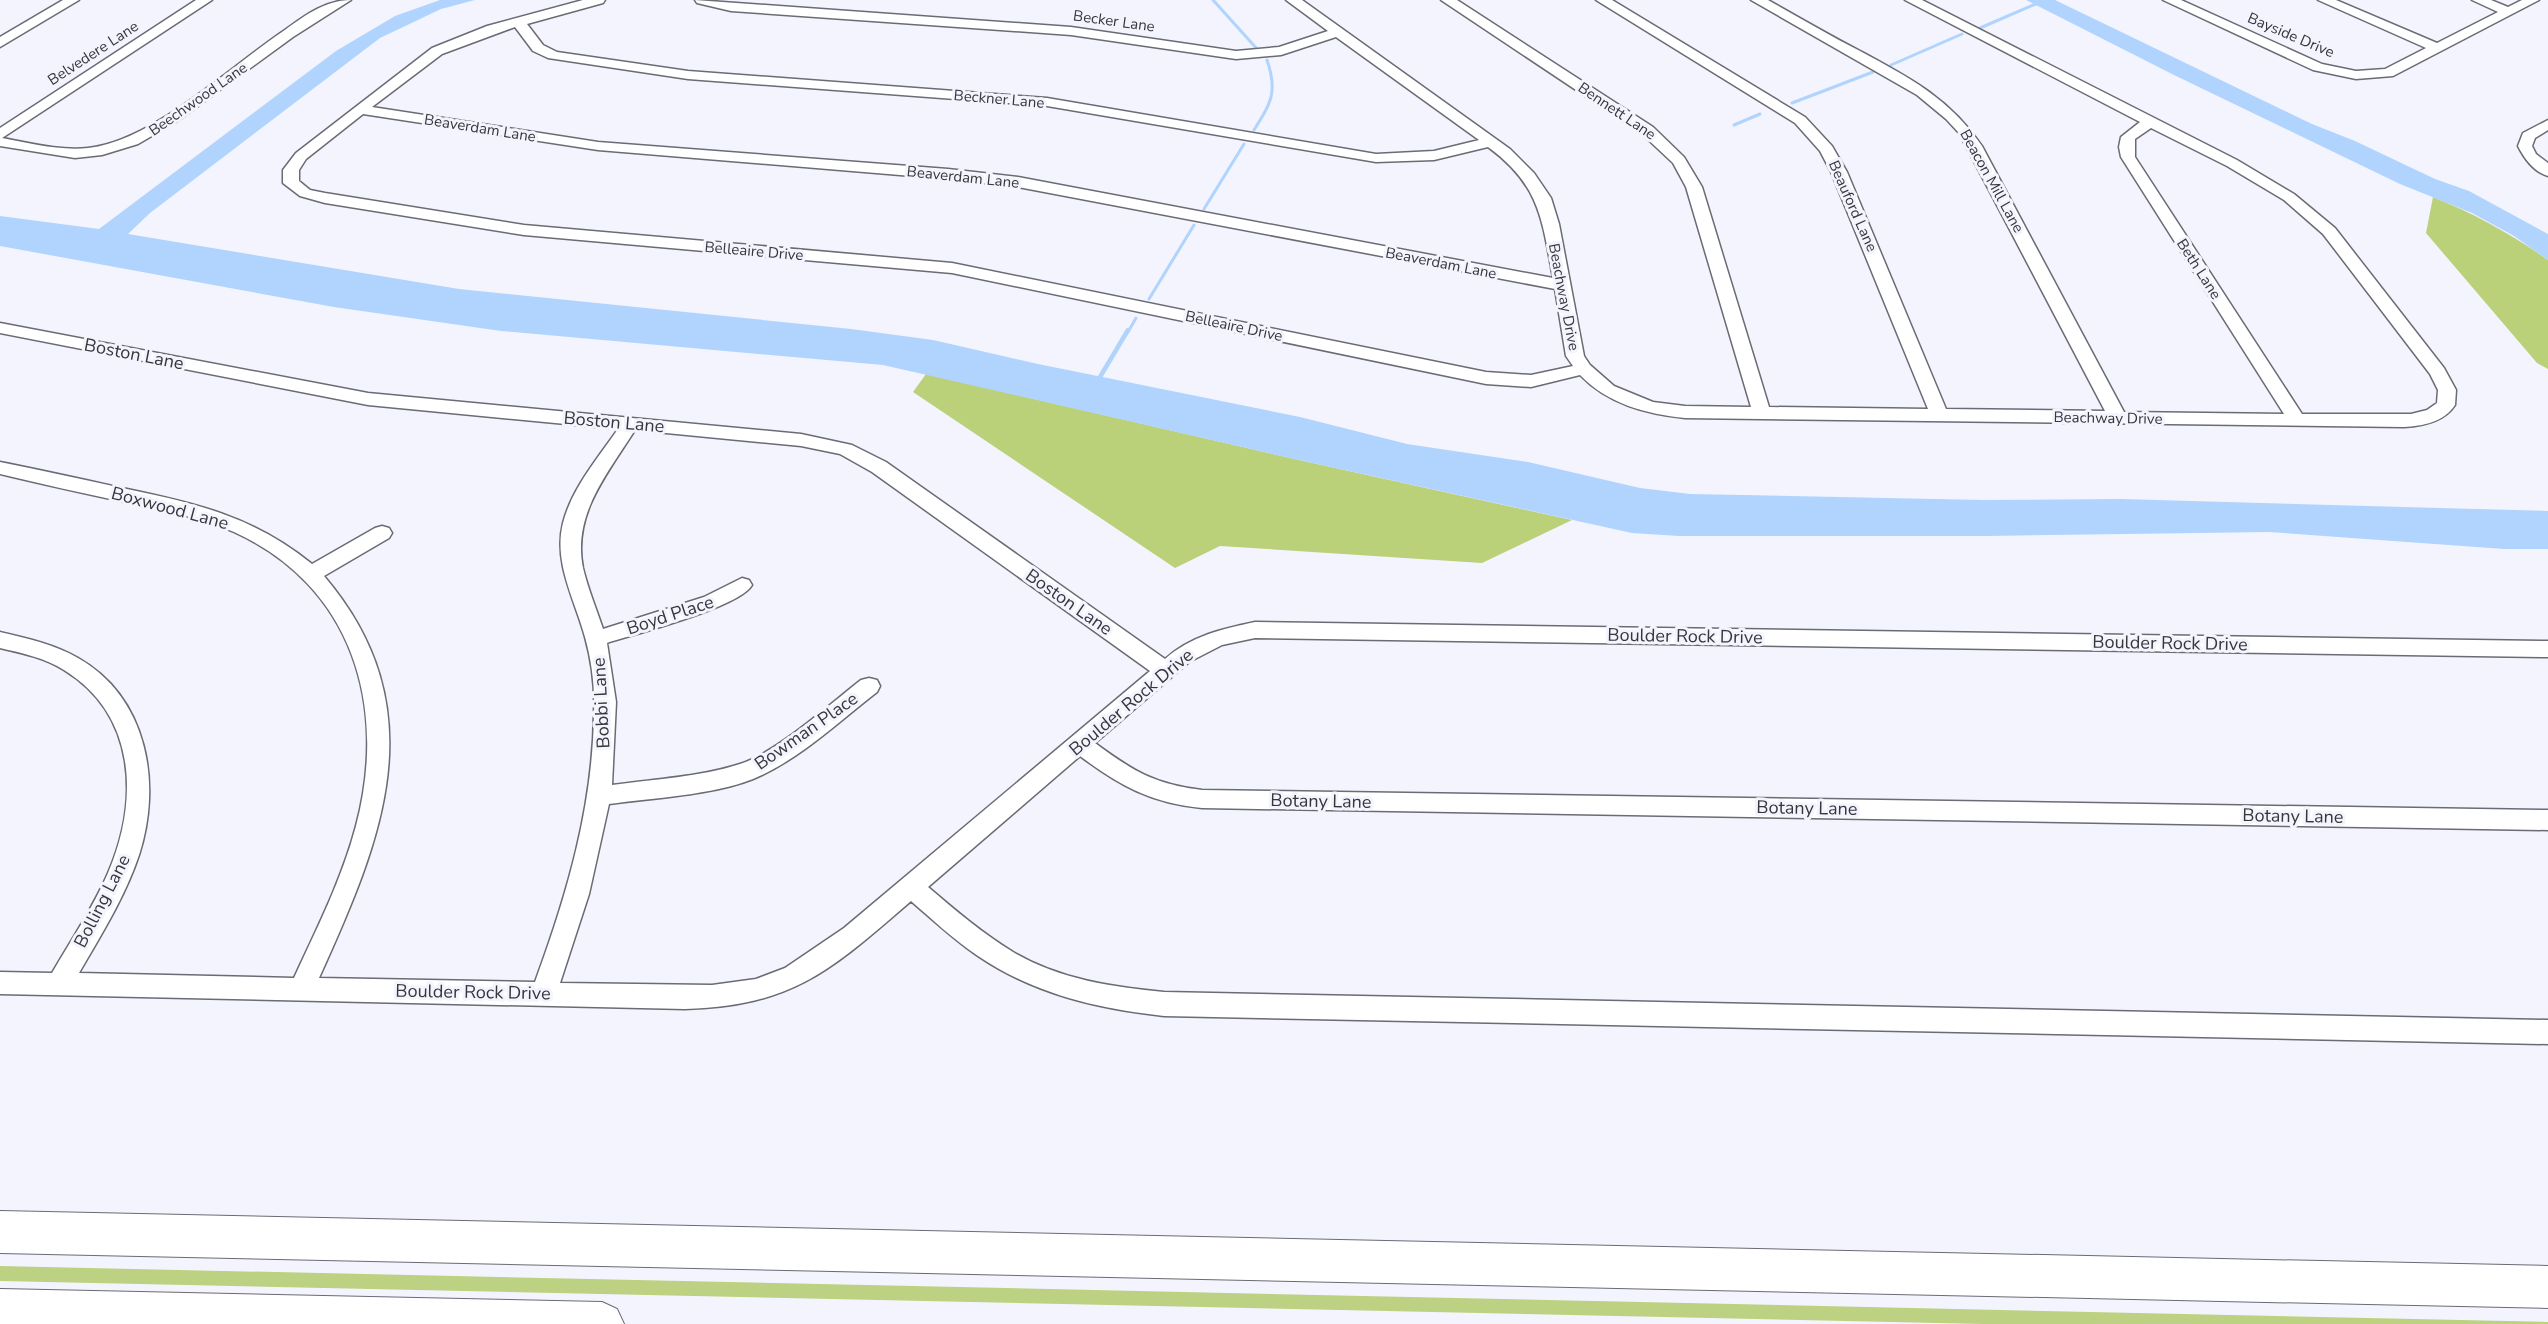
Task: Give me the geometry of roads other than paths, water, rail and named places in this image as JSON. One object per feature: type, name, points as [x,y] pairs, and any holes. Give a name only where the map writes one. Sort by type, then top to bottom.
[{"type":"highway","points":[[0,1232],[2548,1287]]},
{"type":"highway","points":[[0,1311],[602,1324]]},
{"type":"street","points":[[0,43],[72,0]]},
{"type":"street","name":"Belvedere Lane","points":[[0,134],[205,0]]},
{"type":"street","name":"Beechwood Lane","points":[[0,142],[78,154],[110,149],[134,141],[167,122],[316,16],[344,0]]},
{"type":"street","name":"Belleaire Drive","points":[[598,0],[476,34],[437,51],[415,65],[296,161],[290,174],[293,186],[305,193],[325,198],[524,230],[952,268],[1492,379],[1531,381],[1583,369]]},
{"type":"street","name":"Becker Lane","points":[[702,0],[731,7],[1084,33],[1236,55],[1281,51],[1338,32]]},
{"type":"street","name":"Beachway Drive","points":[[1293,0],[1490,141],[1523,168],[1544,198],[1553,234],[1573,350],[1583,369],[1612,392],[1652,408],[1685,412],[2388,422],[2422,419],[2443,409],[2448,401],[2447,390],[2438,372],[2323,224],[2268,183],[1912,0]]},
{"type":"street","name":"Bennett Lane","points":[[1448,0],[1645,128],[1668,147],[1683,165],[1694,187],[1762,413]]},
{"type":"street","name":"Beauford Lane","points":[[1603,0],[1772,101],[1800,120],[1827,149],[1839,172],[1939,415]]},
{"type":"street","name":"Beacon Mill Lane","points":[[1758,0],[1910,84],[1942,106],[1962,126],[1975,146],[2118,418]]},
{"type":"street","name":"Bayside Drive","points":[[2170,0],[2311,64],[2341,73],[2369,75],[2388,73],[2532,0]]},
{"type":"street","points":[[2325,0],[2437,48]]},
{"type":"street","points":[[2479,0],[2509,12]]},
{"type":"street","name":"Beckner Lane","points":[[518,21],[534,44],[548,53],[564,58],[643,69],[1047,102],[1376,158],[1438,156],[1462,151],[1490,141]]},
{"type":"street","name":"Beaverdam Lane","points":[[360,109],[587,145],[948,174],[1018,182],[1561,285]]},
{"type":"street","name":"Beth Lane","points":[[2150,122],[2128,136],[2126,147],[2128,157],[2297,420]]},
{"type":"street","points":[[2548,124],[2528,136],[2525,143],[2530,156],[2548,171]]},
{"type":"street","name":"Boston Lane","points":[[0,328],[368,399],[808,441],[836,446],[859,454],[1165,670]]},
{"type":"street","name":"Bobbi Lane","points":[[544,993],[581,886],[601,796],[605,709],[596,639],[572,564],[572,532],[581,504],[630,424]]},
{"type":"street","name":"Boxwood Lane","points":[[0,468],[210,515],[258,536],[312,574],[340,608],[362,647],[373,686],[379,745],[376,787],[364,841],[346,891],[301,988]]},
{"type":"street","points":[[312,574],[382,533]]},
{"type":"street","name":"Boyd Place","points":[[596,639],[711,602],[742,585]]},
{"type":"street","name":"Boulder Rock Drive","points":[[0,983],[712,997],[747,993],[771,987],[794,978],[820,962],[1081,744],[1165,670],[1195,648],[1217,638],[1240,632],[1271,629],[2548,649]]},
{"type":"street","name":"Bolling Lane","points":[[0,640],[46,653],[86,674],[107,693],[123,715],[137,753],[140,799],[127,856],[106,901],[58,984]]},
{"type":"street","name":"Bowman Place","points":[[601,796],[713,780],[746,772],[782,752],[869,686]]},
{"type":"street","name":"Botany Lane","points":[[1081,744],[1126,778],[1146,789],[1166,795],[1202,799],[2548,820]]},
{"type":"street","points":[[911,887],[972,938],[1017,966],[1093,994],[1164,1004],[2548,1032]]},
{"type":"water","points":[[440,0],[475,0],[441,9],[380,38],[150,213],[128,234],[459,289],[851,329],[933,340],[1038,364],[1300,417],[1407,444],[1528,462],[1640,488],[1690,494],[1983,500],[2121,499],[2548,511],[2548,549],[2504,549],[2269,532],[1985,536],[1679,536],[1632,533],[883,365],[501,331],[334,307],[0,246],[0,216],[99,229],[336,51],[395,16]]},
{"type":"water","points":[[2026,0],[2055,0],[2312,124],[2355,141],[2435,179],[2469,191],[2548,234],[2548,260],[2514,236],[2472,213],[2400,184],[2174,75]]},
{"type":"waterway","points":[[1213,0],[1258,50]]},
{"type":"waterway","points":[[1980,28],[2038,3]]},
{"type":"waterway","points":[[1891,65],[1962,34]]},
{"type":"waterway","points":[[1254,130],[1271,97],[1272,81],[1267,60]]},
{"type":"waterway","points":[[1792,103],[1873,72]]},
{"type":"waterway","points":[[1734,125],[1760,114]]},
{"type":"waterway","points":[[1204,209],[1244,144]]},
{"type":"waterway","points":[[1149,299],[1194,225]]},
{"type":"waterway","points":[[1128,332],[1136,318]]},
{"type":"waterway","points":[[1100,377],[1128,330]]}]
